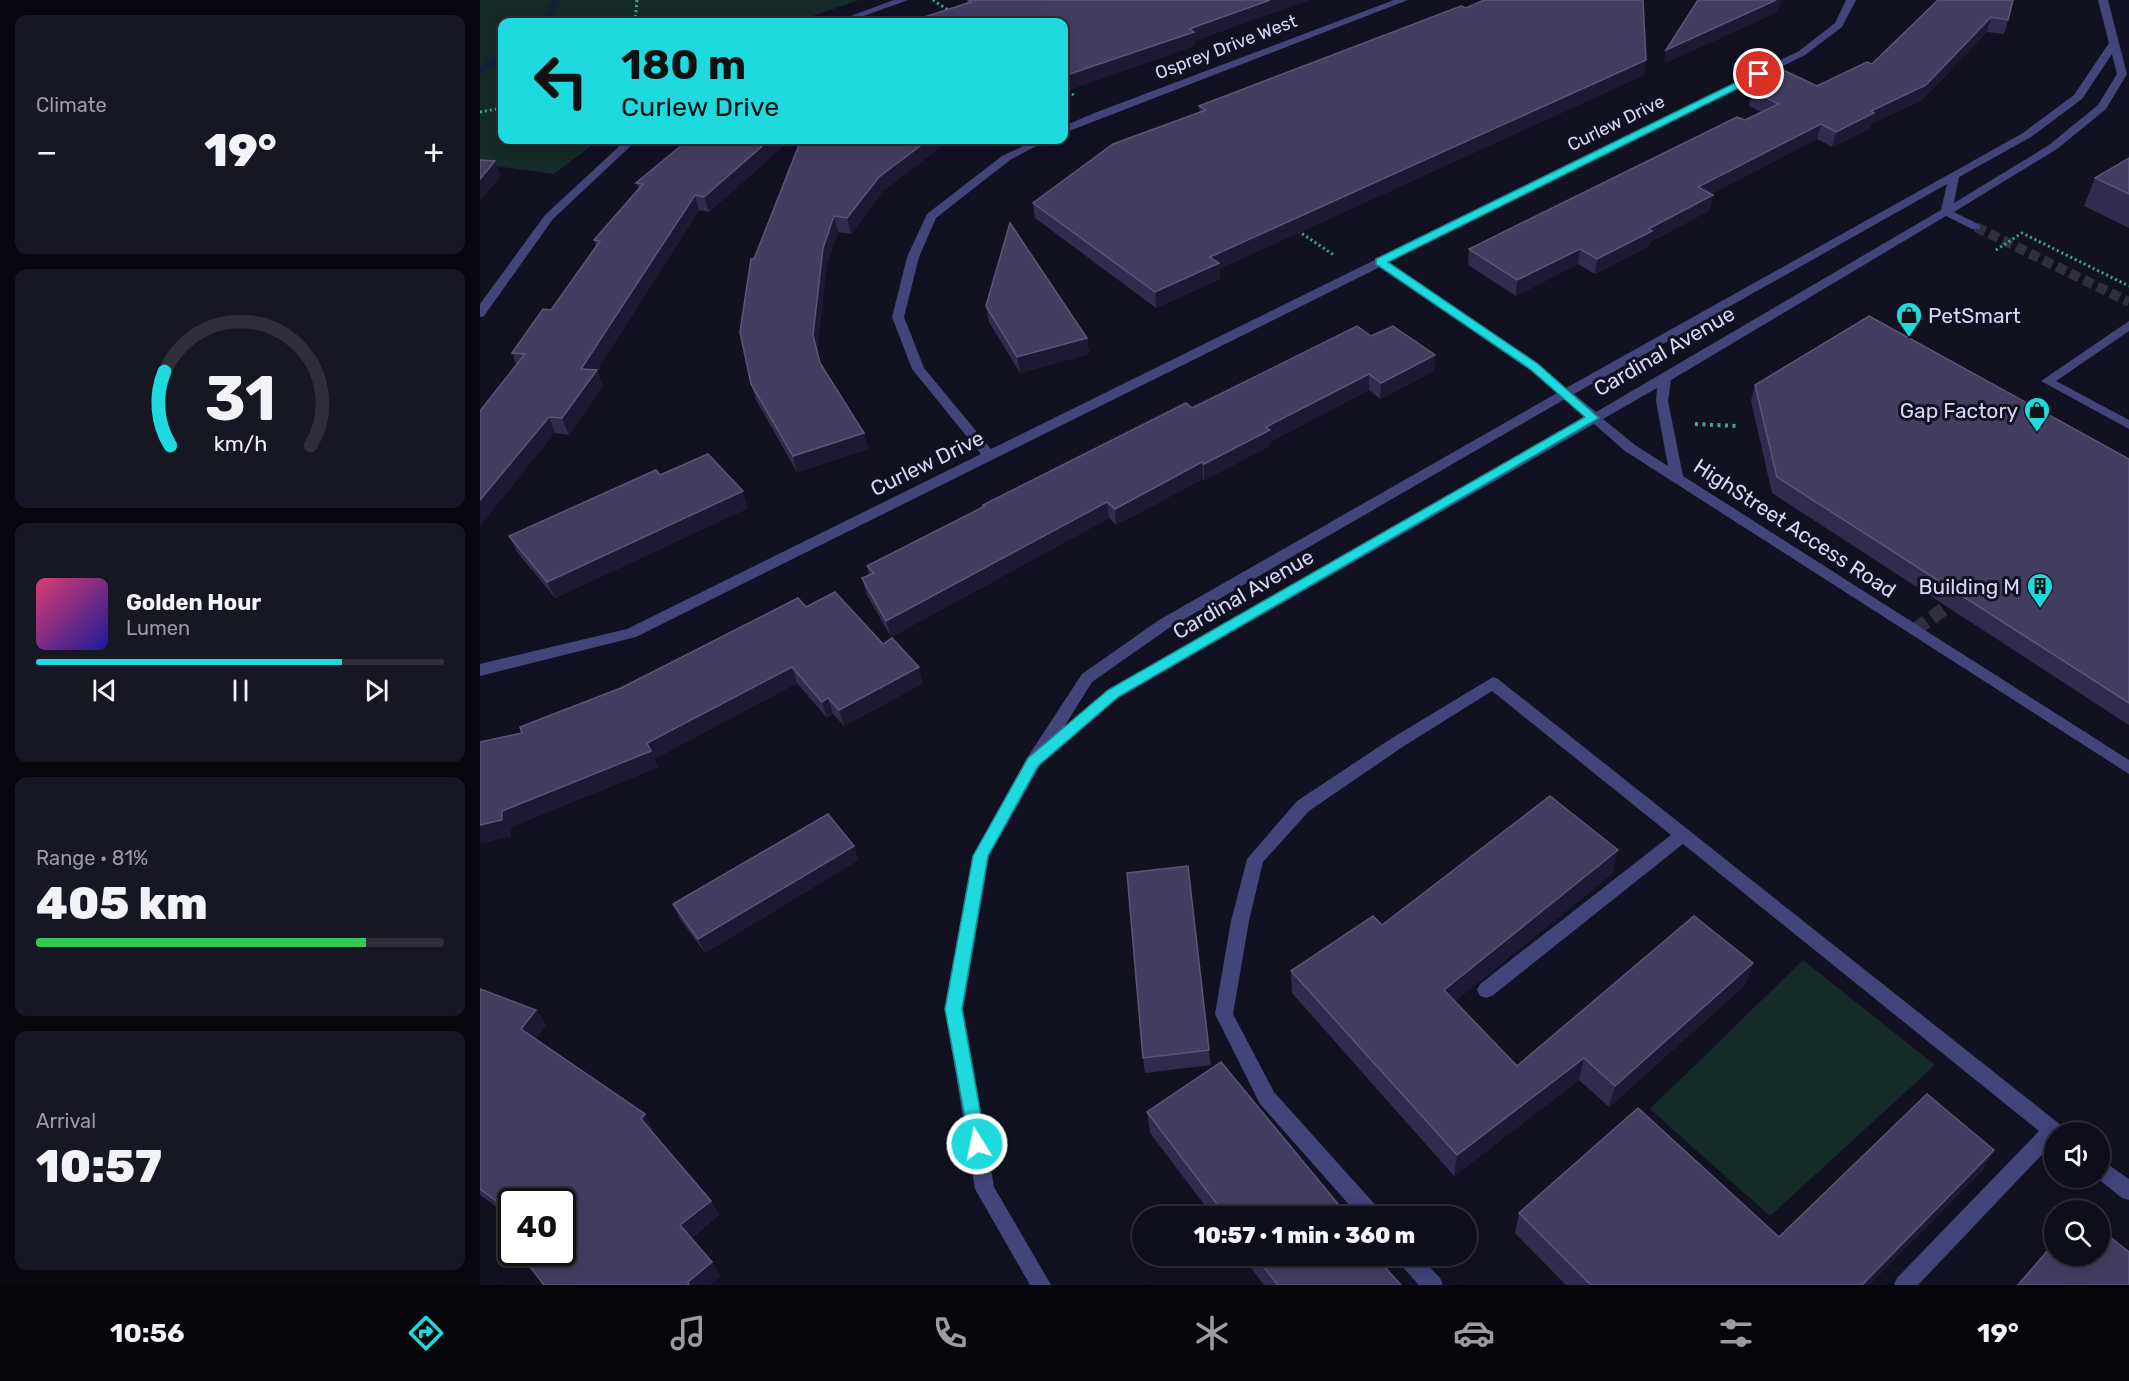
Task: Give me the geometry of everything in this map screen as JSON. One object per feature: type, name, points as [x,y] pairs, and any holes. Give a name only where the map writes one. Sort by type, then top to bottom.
[{"type":"street","points":[[851,18],[903,0]]},
{"type":"street","name":"Osprey Drive West","points":[[1068,128],[1402,0]]},
{"type":"street","name":"Curlew Drive","points":[[480,670],[631,633],[1802,53],[1839,25],[1851,0]]},
{"type":"street","name":"Cardinal Avenue","points":[[1033,762],[1113,694],[1665,378],[2053,147],[2102,106],[2122,74],[2103,0]]},
{"type":"street","name":"Cardinal Avenue","points":[[1041,1285],[985,1189],[954,1009],[981,856],[1033,762],[1087,678],[1164,624],[1566,393],[2027,135],[2078,97],[2115,42]]},
{"type":"street","points":[[480,313],[549,217],[628,144]]},
{"type":"street","points":[[989,455],[918,369],[898,317],[913,257],[931,216],[1006,158],[1035,144]]},
{"type":"street","points":[[1954,176],[1946,212],[1976,226]]},
{"type":"street","points":[[1380,261],[1534,367],[1593,418]]},
{"type":"street","points":[[2129,325],[2047,381],[2129,424]]},
{"type":"street","points":[[1665,378],[1662,400],[1677,478]]},
{"type":"street","name":"HighStreet Access Road","points":[[1593,418],[1630,448],[2129,768]]},
{"type":"street","points":[[1363,1206],[1267,1098],[1224,1014],[1240,921],[1255,859],[1303,806],[1398,742],[1493,683],[2044,1123]]},
{"type":"street","points":[[1486,990],[1683,835]]},
{"type":"street","points":[[1904,1285],[2044,1141]]},
{"type":"street","points":[[2110,1176],[2129,1191]]},
{"type":"street","points":[[1415,1266],[1432,1285]]},
{"type":"path","points":[[635,18],[637,0]]},
{"type":"path","points":[[933,0],[959,17]]},
{"type":"path","points":[[480,112],[498,109]]},
{"type":"path","points":[[1291,226],[1360,272]]},
{"type":"path","points":[[1996,250],[2022,233],[2129,286]]},
{"type":"path","points":[[1665,422],[1736,426]]},
{"type":"green space","points":[[480,0],[859,0],[807,18],[498,18],[498,144],[594,144],[554,174],[480,164]]},
{"type":"green space","points":[[1803,960],[1935,1065],[1770,1216],[1650,1109]]},
{"type":"building","points":[[968,0],[1270,0],[1189,29],[1194,32],[1068,75],[1068,18],[921,18],[971,2]]},
{"type":"building","points":[[1484,0],[1643,0],[1646,60],[1210,257],[1219,263],[1155,292],[1033,203],[1113,144],[1206,110],[1199,106],[1461,6],[1466,8]]},
{"type":"building","points":[[1698,0],[1776,0],[1666,50]]},
{"type":"building","points":[[1938,0],[2013,0],[2008,20],[1991,17],[1926,85],[1871,111],[1874,113],[1836,132],[1821,124],[1698,187],[1713,195],[1648,229],[1652,231],[1597,259],[1580,249],[1517,280],[1469,249],[1737,117],[1745,120],[1779,104],[1752,91],[1768,63],[1817,86],[1867,62],[1872,64]]},
{"type":"building","points":[[683,144],[764,144],[704,197],[695,195],[581,369],[597,370],[562,418],[549,417],[480,500],[480,411],[525,354],[512,353],[543,309],[551,310],[600,241],[594,240],[643,184],[636,183]]},
{"type":"building","points":[[799,144],[923,144],[879,177],[847,218],[834,216],[823,248],[813,335],[820,363],[864,433],[793,456],[751,384],[740,332],[751,259],[754,259]]},
{"type":"building","points":[[2129,158],[2129,194],[2095,178]]},
{"type":"building","points":[[480,160],[495,161],[480,179]]},
{"type":"building","points":[[1010,223],[1087,338],[1017,357],[986,306]]},
{"type":"building","name":"Building M","points":[[1869,316],[2129,459],[2129,703],[1777,477],[1755,385]]},
{"type":"building","points":[[1357,326],[1371,336],[1393,326],[1435,355],[1381,383],[1369,374],[1266,427],[1270,430],[1204,464],[1202,462],[1115,509],[1107,502],[886,621],[862,578],[874,573],[867,566],[1186,403],[1192,408]]},
{"type":"building","points":[[708,454],[743,491],[547,582],[509,536],[656,470],[660,475]]},
{"type":"building","points":[[835,592],[883,644],[892,638],[919,667],[839,710],[828,698],[822,702],[792,667],[647,743],[651,751],[502,811],[502,820],[480,825],[480,742],[522,733],[520,727],[621,688],[798,598],[806,607]]},
{"type":"building","points":[[1550,796],[1618,850],[1444,990],[1517,1066],[1694,916],[1753,963],[1615,1086],[1584,1058],[1457,1155],[1291,971],[1373,916],[1382,925]]},
{"type":"building","points":[[828,814],[854,846],[698,939],[673,904]]},
{"type":"building","points":[[1188,866],[1209,1050],[1143,1058],[1127,873]]},
{"type":"building","points":[[480,989],[536,1010],[521,1029],[645,1114],[641,1119],[711,1201],[680,1225],[712,1262],[688,1282],[689,1285],[544,1285],[529,1266],[576,1266],[576,1188],[498,1188],[498,1202],[480,1189]]},
{"type":"building","points":[[1221,1062],[1340,1206],[1218,1206],[1147,1112]]},
{"type":"building","points":[[1927,1094],[1994,1150],[1862,1285],[1591,1285],[1519,1213],[1638,1108],[1779,1237]]},
{"type":"building","points":[[2110,1237],[2129,1252],[2129,1285],[2018,1285],[2044,1255],[2044,1266],[2110,1266]]},
{"type":"building","points":[[1263,1266],[1384,1266],[1401,1285],[1278,1285]]},
{"type":"waterway","points":[[546,18],[557,0]]},
{"type":"waterway","points":[[480,71],[498,57]]},
{"type":"tunnel","points":[[1976,227],[2129,302]]},
{"type":"tunnel","points":[[1915,630],[1964,594]]},
{"type":"place","name":"PetSmart","points":[[1909,338]]},
{"type":"place","name":"Gap Factory","points":[[2037,433]]},
{"type":"place","name":"Building M","points":[[2040,609]]},
{"type":"route","points":[[977,1144],[954,1009],[981,856],[1033,762],[1113,694],[1593,418],[1534,367],[1380,261],[1759,74]]}]
